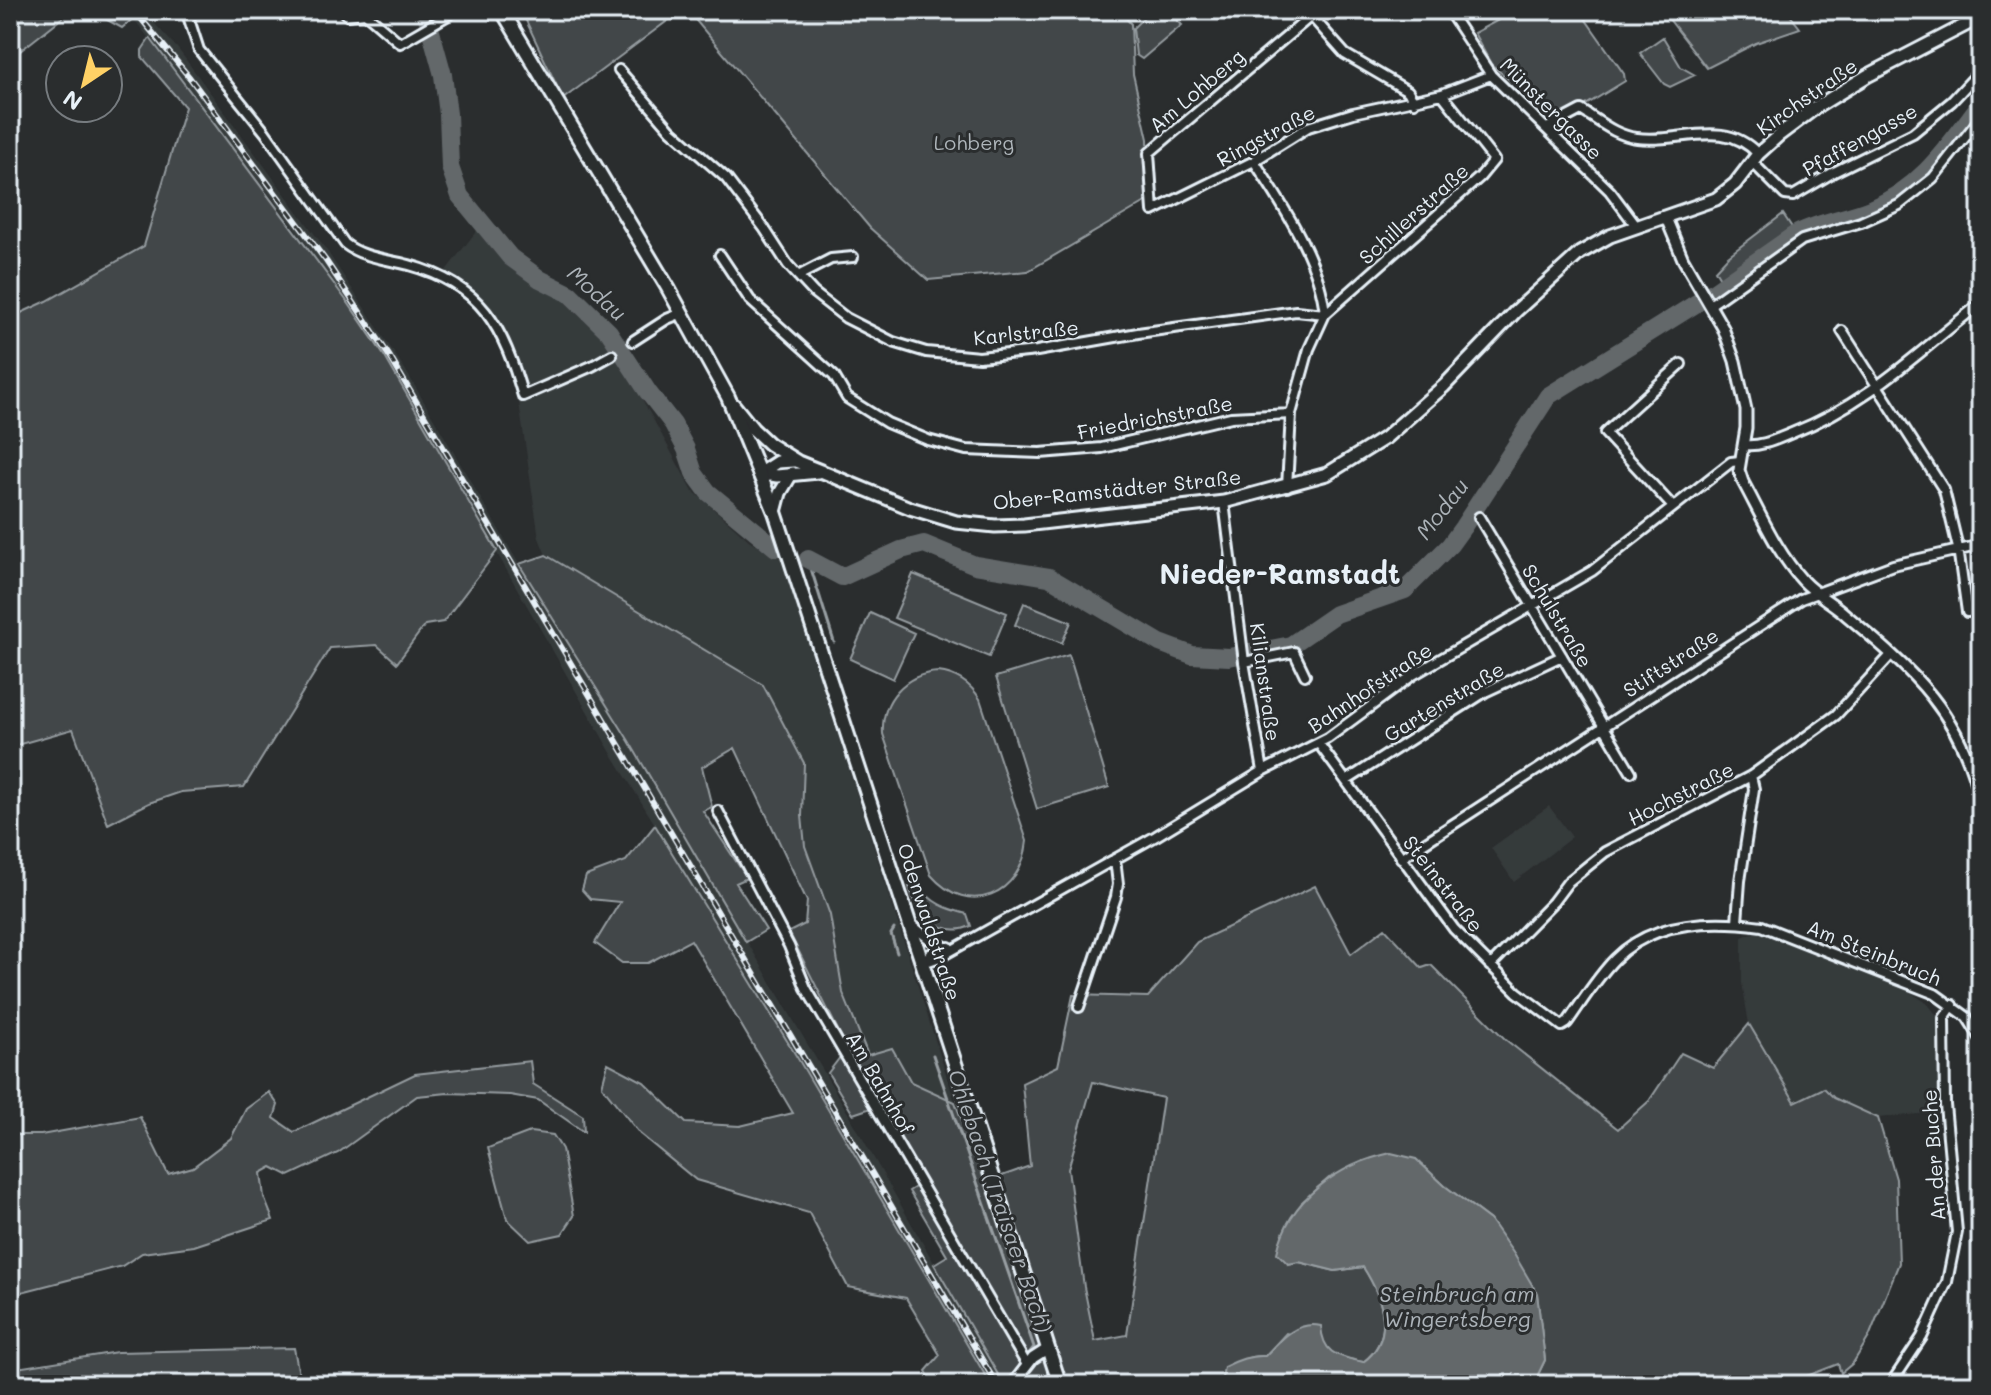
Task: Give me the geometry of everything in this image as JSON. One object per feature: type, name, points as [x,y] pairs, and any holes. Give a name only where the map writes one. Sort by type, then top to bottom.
[{"type":"main road","name":"Ober-Ramstädter Straße","points":[[502,10],[682,313],[728,397],[760,473],[777,476],[823,472]]},
{"type":"main road","name":"Kirchstraße","points":[[1666,218],[1728,192],[1755,158],[1815,108],[1867,76],[1981,17]]},
{"type":"main road","name":"Ober-Ramstädter Straße","points":[[728,397],[760,437],[798,462],[929,515],[977,525],[1024,525],[1224,502],[1327,474],[1385,438],[1444,386],[1516,311],[1580,253],[1610,236],[1666,218]]},
{"type":"main road","points":[[760,473],[777,462],[798,462]]},
{"type":"main road","name":"Odenwaldstraße","points":[[760,473],[1060,1385]]},
{"type":"main road","points":[[775,512],[780,493],[792,473]]},
{"type":"street","points":[[186,10],[199,50],[265,132],[345,244],[361,253],[423,269],[467,293],[484,308],[510,351],[523,396],[612,355]]},
{"type":"street","points":[[342,10],[347,15],[365,13],[400,43],[457,10]]},
{"type":"street","name":"Münstergasse","points":[[1448,10],[1491,75],[1610,191],[1637,227]]},
{"type":"street","points":[[1308,13],[1345,54],[1408,91],[1414,102]]},
{"type":"street","name":"Am Lohberg","points":[[1153,211],[1149,153],[1308,13]]},
{"type":"street","name":"Karlstraße","points":[[619,70],[671,130],[726,178],[814,293],[846,318],[893,342],[926,352],[979,357],[1296,311],[1325,314]]},
{"type":"street","name":"Pfaffengasse","points":[[1755,158],[1785,195],[1793,196],[1913,133],[1952,101],[1981,70]]},
{"type":"street","name":"Ringstraße","points":[[1153,211],[1254,161],[1308,127],[1353,113],[1414,102],[1491,75]]},
{"type":"street","name":"Schillerstraße","points":[[1325,314],[1480,177],[1494,160],[1442,94]]},
{"type":"street","points":[[1547,128],[1581,110],[1620,134],[1652,140],[1697,133],[1726,134],[1744,141],[1755,158]]},
{"type":"street","points":[[1710,305],[1802,240],[1861,222],[1899,205],[1933,178],[1981,117]]},
{"type":"street","points":[[1254,161],[1278,198],[1324,297],[1325,314],[1309,349],[1291,414],[1287,487]]},
{"type":"street","points":[[1666,218],[1674,242],[1729,344],[1742,389],[1746,428],[1740,461],[1743,482],[1782,553],[1817,594],[1842,611],[1917,678],[1940,706],[1976,763],[1981,804]]},
{"type":"street","name":"Friedrichstraße","points":[[720,255],[750,300],[834,376],[847,398],[887,423],[928,440],[966,450],[1040,453],[1102,448],[1231,417],[1291,414]]},
{"type":"street","points":[[798,276],[831,259],[853,257]]},
{"type":"street","points":[[1744,445],[1761,445],[1812,425],[1878,388],[1981,303]]},
{"type":"street","points":[[633,341],[682,313]]},
{"type":"street","points":[[1842,331],[1944,490],[1958,548],[1967,612],[1981,611]]},
{"type":"street","points":[[1673,507],[1605,433],[1681,364]]},
{"type":"street","name":"Bahnhofstraße","points":[[923,963],[940,957],[1115,859],[1263,771],[1319,744],[1413,675],[1592,571],[1731,462],[1740,461]]},
{"type":"street","name":"Kilianstraße","points":[[1224,502],[1244,662],[1263,771]]},
{"type":"street","name":"Schulstraße","points":[[1479,517],[1631,772]]},
{"type":"street","name":"Stiftstraße","points":[[1401,858],[1801,599],[1882,568],[1981,545]]},
{"type":"street","points":[[1244,662],[1294,652],[1305,675]]},
{"type":"street","name":"Hochstraße","points":[[1490,966],[1553,902],[1568,882],[1605,852],[1751,776],[1836,715],[1891,655]]},
{"type":"street","name":"Gartenstraße","points":[[1346,781],[1485,692],[1562,656]]},
{"type":"street","name":"Steinstraße","points":[[1319,744],[1454,929],[1517,992],[1562,1026]]},
{"type":"street","points":[[1737,922],[1754,789],[1751,776]]},
{"type":"street","name":"Am Bahnhof","points":[[718,811],[789,946],[806,988],[1027,1365]]},
{"type":"street","points":[[1079,1007],[1116,897],[1115,859]]},
{"type":"street","name":"Am Steinbruch","points":[[1562,1026],[1613,961],[1641,939],[1660,930],[1737,922],[1762,926],[1919,986],[1953,1005],[1967,1017],[1981,1039]]},
{"type":"street","points":[[910,923],[929,939],[948,948]]},
{"type":"street","name":"Bahnhofstraße","points":[[923,963],[930,954],[962,944]]},
{"type":"street","name":"An der Buche","points":[[1890,1385],[1922,1337],[1947,1282],[1957,1232],[1945,1093],[1944,1018],[1953,1005]]},
{"type":"street","points":[[1012,1385],[1027,1365],[1047,1349]]},
{"type":"shaded area","points":[[127,10],[142,10],[178,49],[327,251],[406,371],[519,564],[629,741],[1004,1385],[991,1385],[800,1062],[610,751],[385,357],[292,224]]},
{"type":"shaded area","points":[[478,229],[505,259],[540,284],[573,302],[621,361],[692,490],[750,541],[782,559],[955,1102],[911,1082],[892,1049],[868,1056],[843,993],[830,915],[805,846],[802,816],[763,685],[546,555],[539,538],[518,396],[502,348],[466,296],[438,281]]},
{"type":"shaded area","points":[[1549,806],[1572,837],[1514,882],[1491,848]]},
{"type":"shaded area","points":[[1757,931],[1902,987],[1927,1003],[1939,1018],[1940,1112],[1878,1118],[1834,1098],[1795,1102],[1749,1024],[1742,983],[1742,937]]},
{"type":"green space","points":[[10,10],[72,10],[10,59]]},
{"type":"green space","points":[[89,10],[143,10],[122,28]]},
{"type":"green space","points":[[521,10],[682,10],[563,99]]},
{"type":"green space","name":"Lohberg","points":[[687,10],[1119,10],[1131,24],[1133,74],[1148,139],[1149,200],[1028,271],[928,280],[870,228]]},
{"type":"green space","points":[[1151,10],[1167,10],[1182,25],[1142,59],[1136,55],[1133,28]]},
{"type":"green space","points":[[1517,10],[1579,10],[1624,74],[1625,81],[1561,120],[1552,116],[1491,64],[1474,33]]},
{"type":"green space","points":[[1662,10],[1786,10],[1800,28],[1756,43],[1707,68]]},
{"type":"green space","points":[[1663,37],[1681,67],[1695,75],[1670,87],[1664,84],[1640,53]]},
{"type":"green space","points":[[150,38],[349,304],[385,357],[497,551],[443,622],[425,625],[397,663],[377,645],[330,648],[244,787],[181,792],[149,803],[108,824],[73,729],[10,747],[10,318],[47,301],[144,246],[185,107],[142,57],[142,50]]},
{"type":"green space","points":[[1981,97],[1978,113],[1956,148],[1904,195],[1872,214],[1801,235],[1717,296],[1712,287],[1721,280],[1715,270],[1728,256],[1783,214],[1793,229],[1891,195],[1933,158],[1977,98]]},
{"type":"green space","points":[[546,555],[763,685],[804,763],[802,816],[805,846],[830,915],[843,993],[868,1055],[892,1048],[911,1082],[955,1102],[985,1182],[1030,1166],[1022,1083],[1058,1066],[1073,995],[1148,997],[1197,942],[1315,886],[1351,954],[1385,928],[1422,968],[1431,965],[1506,1040],[1618,1129],[1649,1101],[1681,1053],[1713,1068],[1749,1024],[1795,1102],[1824,1088],[1834,1098],[1878,1118],[1896,1179],[1899,1263],[1869,1337],[1853,1363],[1841,1373],[1838,1364],[1804,1377],[1806,1385],[1533,1385],[1545,1360],[1537,1294],[1490,1220],[1416,1159],[1329,1178],[1302,1202],[1288,1264],[1299,1262],[1335,1271],[1363,1267],[1376,1291],[1383,1329],[1380,1341],[1363,1362],[1335,1356],[1322,1341],[1286,1333],[1265,1356],[1246,1359],[1232,1368],[1222,1378],[1226,1385],[1004,1385],[934,1264],[947,1256],[909,1191],[925,1181],[880,1105],[853,1114],[828,1073],[847,1048],[789,932],[805,924],[807,901],[735,748],[702,767],[712,807],[703,811],[747,878],[736,883],[766,930],[746,942],[629,741],[519,564]],"holes":[[[1093,1082],[1163,1098],[1127,1335],[1095,1341],[1084,1287],[1068,1169]]]},
{"type":"green space","points":[[913,574],[1007,613],[989,657],[894,618]]},
{"type":"green space","points":[[1024,603],[1071,622],[1062,643],[1015,625]]},
{"type":"green space","points":[[870,613],[914,633],[893,679],[850,659]]},
{"type":"green space","points":[[1069,655],[1109,787],[1037,809],[996,677]]},
{"type":"green space","points":[[938,672],[962,680],[980,699],[1027,841],[1015,875],[1004,887],[977,898],[961,896],[931,875],[883,734],[886,710],[897,691],[915,678]]},
{"type":"green space","points":[[655,825],[800,1062],[991,1385],[933,1385],[926,1371],[940,1355],[906,1298],[848,1287],[809,1213],[696,1180],[640,1134],[602,1086],[608,1063],[644,1082],[686,1123],[740,1126],[793,1113],[691,940],[648,963],[622,963],[595,943],[620,902],[590,899],[582,890],[586,876],[626,861]]},
{"type":"green space","points":[[919,885],[940,904],[967,914],[971,926],[950,929],[932,921],[918,906],[909,887]]},
{"type":"green space","points":[[530,1061],[533,1084],[583,1116],[584,1132],[538,1100],[510,1095],[448,1093],[417,1096],[338,1153],[289,1176],[272,1167],[261,1173],[264,1197],[273,1220],[194,1246],[142,1253],[122,1266],[10,1295],[10,1135],[41,1135],[140,1117],[168,1174],[193,1167],[231,1138],[246,1109],[269,1092],[278,1105],[274,1118],[294,1132],[415,1074]]},
{"type":"green space","points":[[530,1132],[553,1135],[562,1149],[574,1216],[562,1234],[530,1241],[507,1219],[488,1148]]},
{"type":"green space","points":[[294,1348],[301,1385],[10,1385],[10,1369],[117,1352]]},
{"type":"water","name":"Steinbruch am Wingertsberg","points":[[1391,1153],[1416,1159],[1490,1220],[1514,1254],[1537,1293],[1545,1360],[1533,1385],[1226,1385],[1222,1378],[1224,1367],[1244,1358],[1265,1356],[1290,1333],[1304,1326],[1321,1326],[1325,1343],[1339,1356],[1363,1362],[1373,1352],[1380,1341],[1383,1317],[1376,1292],[1363,1267],[1335,1271],[1299,1262],[1288,1264],[1277,1253],[1292,1216],[1319,1187],[1353,1166]]},
{"type":"waterway","name":"Modau","points":[[425,10],[443,75],[450,167],[460,196],[510,257],[540,279],[570,294],[609,332],[673,424],[694,473],[708,492],[776,548]]},
{"type":"waterway","name":"Modau","points":[[808,559],[842,577],[901,550],[924,544],[975,565],[1049,577],[1160,643],[1192,655],[1229,657],[1291,645],[1336,614],[1405,590],[1450,545],[1548,396],[1697,303],[1794,235],[1870,209],[1905,189],[1933,164],[1981,103]]},
{"type":"waterway","name":"Ohlebach (Traisaer Bach)","points":[[808,559],[834,642]]},
{"type":"waterway","name":"Ohlebach (Traisaer Bach)","points":[[894,929],[891,934],[897,953]]},
{"type":"waterway","name":"Ohlebach (Traisaer Bach)","points":[[933,1055],[1034,1347],[1027,1356]]},
{"type":"waterway","name":"Ohlebach (Traisaer Bach)","points":[[1005,1384],[1019,1367]]},
{"type":"railway","points":[[134,10],[190,78],[326,261],[390,357],[997,1385]]},
{"type":"district","name":"Nieder-Ramstadt","points":[[1280,574]]}]
